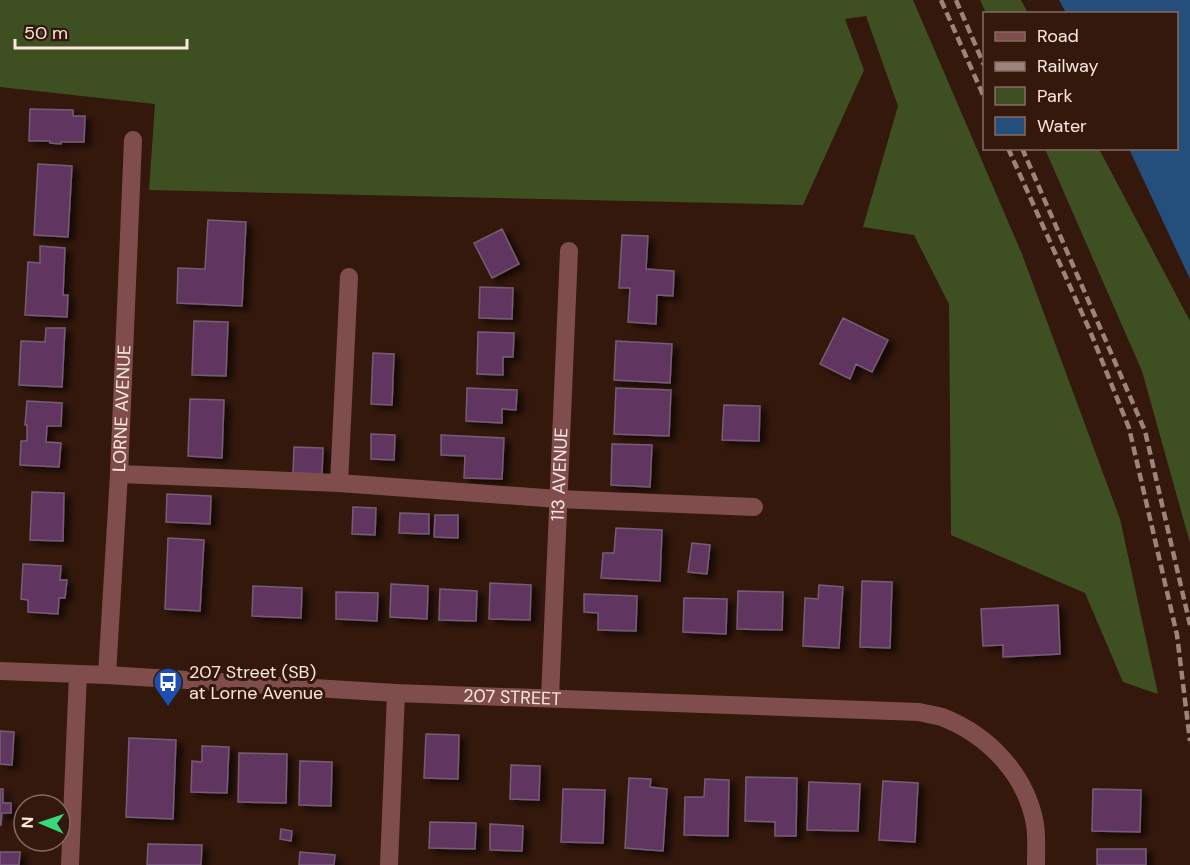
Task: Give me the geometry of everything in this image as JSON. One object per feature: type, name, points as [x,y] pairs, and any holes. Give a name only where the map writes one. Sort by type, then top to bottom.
[{"type":"street","name":"LORNE AVENUE","points":[[107,675],[119,474],[134,141]]},
{"type":"street","name":"113 AVENUE","points":[[550,698],[569,251]]},
{"type":"street","points":[[339,483],[349,277]]},
{"type":"street","points":[[119,474],[339,483],[558,499],[754,507]]},
{"type":"street","name":"207 STREET","points":[[0,670],[396,693],[919,712],[940,717],[977,735],[1008,764],[1032,810],[1036,865]]},
{"type":"street","points":[[70,865],[78,674]]},
{"type":"street","points":[[389,865],[396,693]]},
{"type":"green space","points":[[0,0],[913,0],[1022,254],[1120,519],[1158,694],[1123,682],[1085,593],[951,535],[949,304],[914,235],[863,227],[898,106],[866,16],[845,19],[864,70],[803,205],[149,190],[155,104],[0,87]]},
{"type":"green space","points":[[980,0],[1021,0],[1027,12],[986,12]]},
{"type":"green space","points":[[1045,150],[1100,150],[1190,321],[1190,543],[1142,371]]},
{"type":"water","points":[[1059,0],[1190,0],[1190,279],[1129,150],[1178,150],[1178,12],[1065,12]]},
{"type":"building","points":[[30,109],[73,110],[73,116],[85,116],[84,142],[61,142],[61,144],[50,143],[50,141],[29,141]]},
{"type":"building","points":[[38,164],[72,166],[68,237],[34,235]]},
{"type":"building","points":[[208,220],[246,222],[242,306],[177,303],[178,268],[205,269]]},
{"type":"building","points":[[502,229],[519,264],[492,278],[474,243]]},
{"type":"building","points":[[622,235],[648,236],[646,269],[674,271],[673,296],[657,295],[656,324],[628,322],[630,288],[619,288]]},
{"type":"building","points":[[40,246],[65,248],[63,295],[68,295],[67,317],[25,315],[28,262],[40,263]]},
{"type":"building","points":[[480,287],[513,288],[512,319],[479,318]]},
{"type":"building","points":[[843,318],[888,340],[872,372],[856,364],[850,379],[820,364]]},
{"type":"building","points":[[194,321],[228,322],[226,376],[192,375]]},
{"type":"building","points":[[46,328],[65,328],[62,387],[19,385],[21,341],[45,342]]},
{"type":"building","points":[[478,332],[514,333],[513,357],[503,357],[503,375],[477,374]]},
{"type":"building","points":[[616,341],[672,344],[670,383],[614,380]]},
{"type":"building","points":[[373,353],[394,354],[392,405],[371,404]]},
{"type":"building","points":[[467,388],[517,390],[516,410],[502,409],[502,423],[466,421]]},
{"type":"building","points":[[616,388],[671,390],[669,436],[614,434]]},
{"type":"building","points":[[190,399],[224,400],[222,458],[188,456]]},
{"type":"building","points":[[27,401],[62,403],[61,426],[47,426],[46,442],[61,443],[59,467],[20,465],[21,441],[27,441],[27,425],[25,425]]},
{"type":"building","points":[[724,405],[760,406],[759,441],[722,440]]},
{"type":"building","points":[[371,434],[395,435],[394,460],[371,459]]},
{"type":"building","points":[[441,435],[504,438],[502,479],[464,478],[465,456],[441,455]]},
{"type":"building","points":[[612,444],[652,445],[650,487],[611,485]]},
{"type":"building","points":[[294,447],[323,448],[322,474],[293,473]]},
{"type":"building","points":[[32,492],[64,493],[63,541],[30,540]]},
{"type":"building","points":[[167,494],[211,496],[210,524],[166,522]]},
{"type":"building","points":[[353,507],[376,508],[375,535],[352,534]]},
{"type":"building","points":[[400,513],[429,514],[429,534],[399,533]]},
{"type":"building","points":[[435,515],[458,515],[458,538],[434,537]]},
{"type":"building","points":[[616,528],[662,530],[660,581],[601,578],[603,553],[614,553]]},
{"type":"building","points":[[168,538],[204,540],[200,611],[165,609]]},
{"type":"building","points":[[692,543],[710,545],[707,574],[688,572]]},
{"type":"building","points":[[23,564],[61,566],[60,580],[67,580],[65,598],[59,598],[58,614],[28,612],[28,600],[21,599]]},
{"type":"building","points":[[862,581],[892,582],[890,648],[860,647]]},
{"type":"building","points":[[490,583],[531,585],[530,620],[489,619]]},
{"type":"building","points":[[391,584],[428,586],[427,619],[390,617]]},
{"type":"building","points":[[819,585],[843,587],[839,648],[803,646],[805,598],[818,599]]},
{"type":"building","points":[[253,586],[302,588],[301,618],[252,616]]},
{"type":"building","points":[[440,589],[477,591],[476,621],[439,620]]},
{"type":"building","points":[[738,591],[783,592],[782,630],[737,629]]},
{"type":"building","points":[[336,592],[378,593],[377,621],[336,619]]},
{"type":"building","points":[[584,594],[637,596],[636,631],[598,630],[598,613],[584,612]]},
{"type":"building","points":[[684,598],[727,599],[726,634],[683,632]]},
{"type":"building","points":[[1058,605],[1060,654],[1003,657],[1003,645],[983,646],[981,609]]},
{"type":"building","points":[[0,731],[14,732],[12,765],[0,764]]},
{"type":"building","points":[[426,734],[459,735],[458,779],[424,778]]},
{"type":"building","points":[[129,738],[176,740],[173,819],[126,817]]},
{"type":"building","points":[[202,746],[229,747],[227,793],[191,792],[192,761],[202,762]]},
{"type":"building","points":[[239,753],[287,754],[286,803],[238,802]]},
{"type":"building","points":[[300,761],[332,762],[331,806],[299,805]]},
{"type":"building","points":[[511,765],[540,766],[539,800],[510,799]]},
{"type":"building","points":[[746,777],[797,778],[796,836],[775,836],[775,822],[745,821]]},
{"type":"building","points":[[629,778],[651,779],[650,787],[667,789],[663,851],[625,848]]},
{"type":"building","points":[[705,779],[729,780],[728,836],[684,835],[685,797],[704,797]]},
{"type":"building","points":[[883,781],[918,783],[915,842],[879,840]]},
{"type":"building","points":[[809,782],[860,784],[858,831],[807,830]]},
{"type":"building","points":[[0,789],[3,789],[3,803],[11,803],[11,813],[2,813],[1,825],[0,825]]},
{"type":"building","points":[[563,789],[605,790],[603,843],[561,842]]},
{"type":"building","points":[[1093,789],[1141,790],[1140,832],[1092,831]]},
{"type":"building","points":[[430,822],[476,823],[475,849],[429,848]]},
{"type":"building","points":[[490,824],[523,826],[522,851],[490,850]]},
{"type":"building","points":[[281,829],[292,831],[291,841],[280,839]]},
{"type":"building","points":[[148,844],[202,845],[201,865],[147,865]]},
{"type":"building","points":[[1097,849],[1146,849],[1146,865],[1097,865]]},
{"type":"building","points":[[0,852],[20,853],[19,865],[0,865]]},
{"type":"building","points":[[300,852],[335,855],[334,865],[299,865]]},
{"type":"railway","points":[[941,0],[983,95]]},
{"type":"railway","points":[[956,0],[983,63]]},
{"type":"railway","points":[[1009,150],[1090,331],[1129,428],[1177,635],[1190,741]]},
{"type":"railway","points":[[1023,150],[1145,431],[1190,625]]},
{"type":"place","name":"207 Street (SB) at Lorne Avenue","points":[[168,708]]}]
